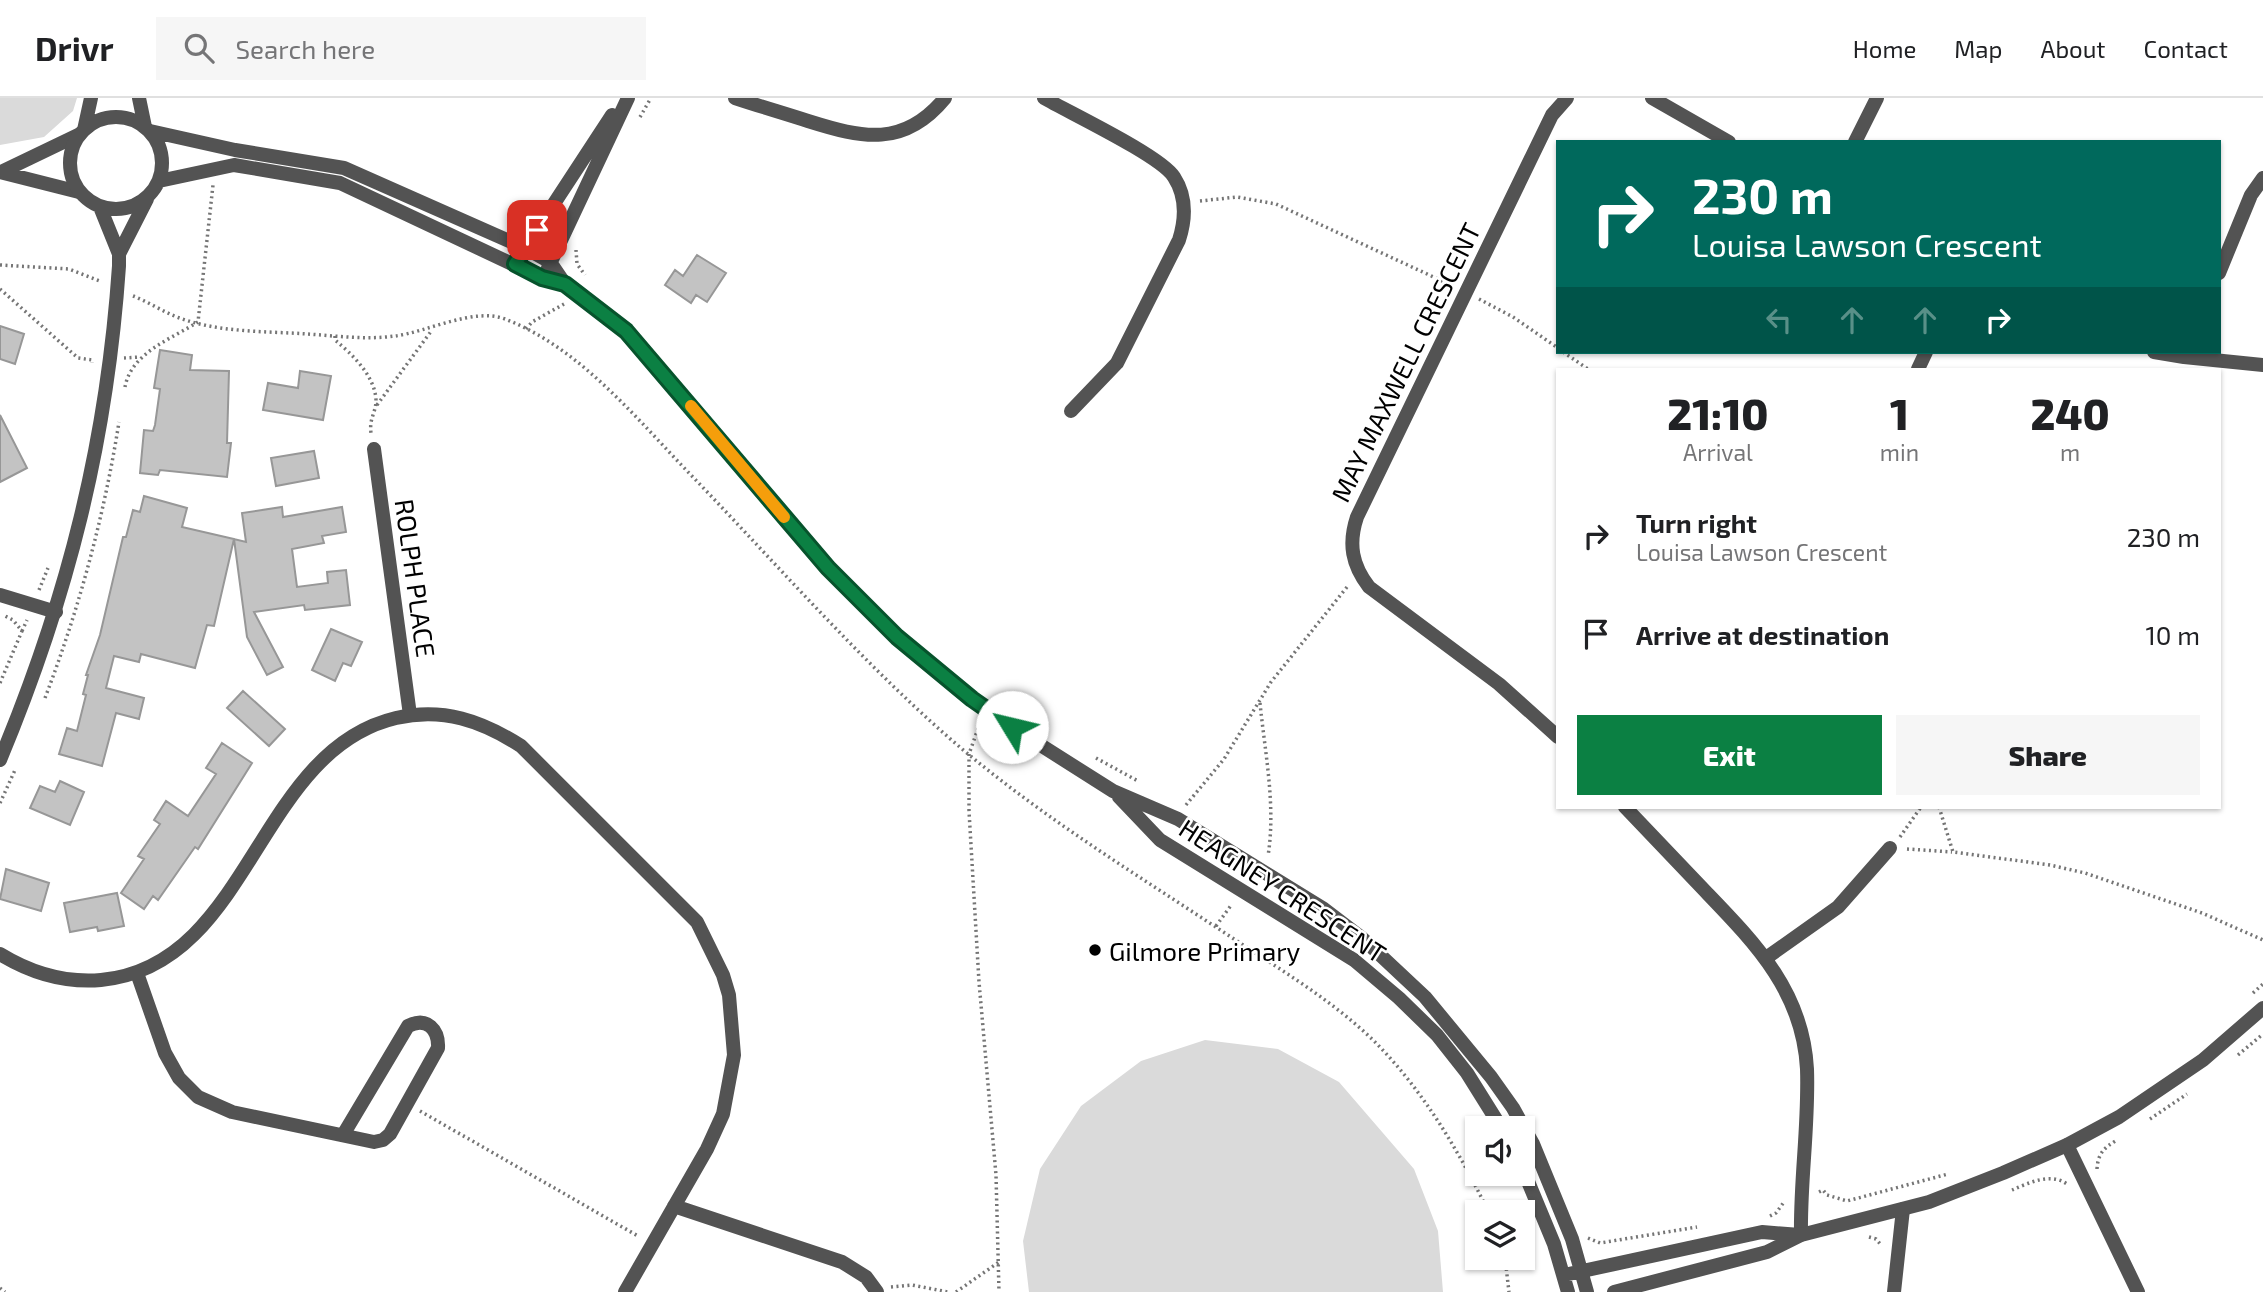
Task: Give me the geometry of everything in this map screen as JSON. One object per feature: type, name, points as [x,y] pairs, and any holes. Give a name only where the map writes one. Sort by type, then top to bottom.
[{"type":"street","points":[[79,192],[70,174],[70,154],[81,132],[91,98]]},
{"type":"street","points":[[0,760],[56,612],[79,530],[97,447],[119,260],[148,198],[159,181],[163,163],[159,146],[147,129],[138,98]]},
{"type":"street","points":[[515,264],[626,98]]},
{"type":"street","points":[[542,278],[626,98]]},
{"type":"street","points":[[735,98],[845,132],[872,137],[910,128],[933,112],[945,98]]},
{"type":"street","points":[[1044,98],[1154,159],[1173,174],[1181,189],[1185,206],[1179,240],[1116,363],[1071,411]]},
{"type":"street","name":"MAY MAXWELL CRESCENT","points":[[1359,575],[1353,559],[1352,533],[1357,517],[1552,115],[1567,98]]},
{"type":"street","points":[[1652,98],[1726,140]]},
{"type":"street","points":[[1857,140],[1877,98]]},
{"type":"street","points":[[1,172],[81,132],[97,120],[114,117],[131,119],[147,129]]},
{"type":"street","name":"HEAGNEY CRESCENT","points":[[147,129],[340,183],[542,278],[565,284]]},
{"type":"street","name":"HEAGNEY CRESCENT","points":[[159,181],[234,165],[344,168],[525,248],[550,262],[565,284],[626,331],[828,568],[897,637],[989,711],[1113,791],[1178,819],[1324,909],[1369,944],[1425,997],[1506,1098],[1533,1144],[1572,1239],[1587,1292]]},
{"type":"street","points":[[1,172],[79,192],[100,207],[118,210],[148,198]]},
{"type":"street","points":[[2221,268],[2251,195],[2263,178]]},
{"type":"street","points":[[100,207],[119,260]]},
{"type":"street","points":[[2185,355],[2263,365]]},
{"type":"street","name":"ROLPH PLACE","points":[[374,449],[410,715]]},
{"type":"street","points":[[1359,575],[1369,587],[1499,684],[1556,735]]},
{"type":"street","points":[[0,595],[56,612]]},
{"type":"street","points":[[0,954],[44,975],[82,981],[119,978],[137,973],[165,960],[201,928],[315,765],[344,740],[376,723],[426,713],[460,717],[492,727],[521,746],[672,894],[697,922],[707,939],[729,995],[734,1055],[723,1114],[707,1150],[625,1292]]},
{"type":"street","name":"HEAGNEY CRESCENT","points":[[1113,791],[1160,840],[1354,960],[1437,1035],[1467,1073],[1494,1116]]},
{"type":"street","points":[[1627,809],[1766,958],[1786,990],[1800,1027],[1807,1066],[1807,1106],[1800,1196],[1801,1235]]},
{"type":"street","points":[[1766,958],[1838,907],[1890,848]]},
{"type":"street","points":[[1354,960],[1369,944]]},
{"type":"street","points":[[137,973],[165,1053],[179,1078],[198,1097],[232,1112],[374,1142],[383,1140],[409,1101],[438,1048],[439,1037],[435,1029],[427,1023],[414,1023],[403,1033],[343,1135]]},
{"type":"street","points":[[1614,1292],[1767,1252],[1801,1235],[1954,1194],[2067,1145],[2167,1087],[2236,1033],[2263,1008]]},
{"type":"street","points":[[1437,1035],[1449,1024]]},
{"type":"street","points":[[2067,1145],[2138,1292]]},
{"type":"street","points":[[1532,1186],[1568,1292]]},
{"type":"street","points":[[674,1206],[842,1262],[866,1277],[876,1291]]},
{"type":"street","points":[[1894,1292],[1903,1209]]},
{"type":"street","points":[[1564,1275],[1762,1232],[1801,1235]]},
{"type":"path","points":[[638,121],[652,98]]},
{"type":"path","points":[[198,322],[212,192]]},
{"type":"path","points":[[1185,206],[1215,198],[1237,197],[1276,204],[1505,312],[1556,347]]},
{"type":"path","points":[[580,241],[576,251],[577,264],[583,274],[594,283]]},
{"type":"path","points":[[0,265],[69,269],[108,284]]},
{"type":"path","points":[[0,289],[78,358],[92,360],[90,373]]},
{"type":"path","points":[[131,295],[173,315],[229,329],[335,336],[396,336],[489,315],[526,329],[581,366],[627,409],[885,677],[969,754],[1075,833],[1296,980],[1359,1027],[1397,1066],[1422,1097],[1459,1155],[1482,1200]]},
{"type":"path","points":[[526,329],[532,322],[564,303]]},
{"type":"path","points":[[140,357],[198,322]]},
{"type":"path","points":[[374,449],[370,421],[375,409],[433,328]]},
{"type":"path","points":[[335,336],[335,340],[352,355],[366,374],[376,396],[375,409]]},
{"type":"path","points":[[1566,354],[1587,368]]},
{"type":"path","points":[[1184,807],[1224,759],[1271,682],[1359,575]]},
{"type":"path","points":[[0,614],[13,620],[22,631],[0,683]]},
{"type":"path","points":[[1260,701],[1270,805],[1271,836],[1267,855],[1278,862]]},
{"type":"path","points":[[989,711],[977,727],[969,754],[969,811],[978,969],[994,1130],[999,1292]]},
{"type":"path","points":[[1087,753],[1144,785]]},
{"type":"path","points":[[1178,804],[1196,813]]},
{"type":"path","points":[[1890,848],[1919,809]]},
{"type":"path","points":[[1940,809],[1953,852]]},
{"type":"path","points":[[1890,848],[1953,852],[2050,865],[2085,873],[2202,913],[2263,940]]},
{"type":"path","points":[[2249,997],[2263,984]]},
{"type":"path","points":[[2232,1060],[2263,1034]]},
{"type":"path","points":[[2144,1123],[2194,1089]]},
{"type":"path","points":[[409,1101],[428,1118],[640,1238],[634,1248]]},
{"type":"path","points":[[2099,1176],[2098,1157],[2104,1148],[2122,1137]]},
{"type":"path","points":[[1761,1219],[1776,1213],[1786,1198],[1823,1190],[1827,1195],[1847,1201],[1956,1171]]},
{"type":"path","points":[[1585,1236],[1600,1244],[1698,1227]]},
{"type":"path","points":[[956,1292],[999,1262]]},
{"type":"path","points":[[1506,1270],[1509,1292]]},
{"type":"path","points":[[876,1291],[912,1285],[948,1292]]},
{"type":"path","points":[[0,1288],[5,1292]]},
{"type":"shaded area","points":[[0,98],[77,98],[73,111],[44,137],[0,145]]},
{"type":"shaded area","points":[[1205,1040],[1278,1049],[1339,1082],[1414,1169],[1438,1231],[1443,1292],[1029,1292],[1023,1241],[1040,1169],[1081,1106],[1141,1061]]},
{"type":"building","points":[[697,255],[726,273],[707,302],[696,295],[691,303],[665,285],[675,270],[683,276]]},
{"type":"building","points":[[0,326],[24,334],[15,364],[0,359]]},
{"type":"building","points":[[160,350],[192,355],[190,370],[229,371],[227,443],[231,443],[227,477],[160,470],[158,475],[140,473],[144,430],[153,431],[155,425],[160,389],[154,388]]},
{"type":"building","points":[[300,371],[331,376],[323,420],[263,410],[268,383],[298,388]]},
{"type":"building","points":[[0,415],[27,468],[0,482]]},
{"type":"building","points":[[314,451],[319,478],[276,486],[271,458]]},
{"type":"building","points":[[144,496],[187,508],[182,527],[234,539],[214,626],[207,625],[195,668],[141,654],[139,662],[114,656],[106,688],[144,698],[139,719],[116,713],[102,766],[59,754],[67,728],[77,731],[86,695],[83,694],[86,675],[100,635],[123,537],[126,537],[133,510],[140,512]]},
{"type":"building","points":[[282,507],[283,517],[342,507],[346,532],[322,536],[324,543],[292,549],[297,587],[328,583],[327,572],[346,570],[350,605],[305,610],[304,605],[254,612],[283,667],[267,675],[247,637],[234,539],[246,542],[242,513]]},
{"type":"building","points":[[331,629],[362,642],[351,666],[343,663],[335,681],[312,670]]},
{"type":"building","points":[[243,691],[285,729],[269,746],[227,708]]},
{"type":"building","points":[[222,743],[252,763],[198,849],[195,847],[158,900],[153,896],[144,909],[121,893],[144,859],[138,856],[160,824],[154,820],[166,801],[188,816],[216,774],[206,768]]},
{"type":"building","points":[[60,781],[84,792],[70,825],[30,808],[40,786],[55,792]]},
{"type":"building","points":[[6,869],[49,883],[41,911],[0,899]]},
{"type":"building","points":[[117,893],[124,926],[70,932],[64,903]]},
{"type":"slow traffic","points":[[691,406],[784,517]]},
{"type":"place","name":"Gilmore Primary","points":[[1095,950]]},
{"type":"route","points":[[537,230],[515,264],[542,278],[574,289],[626,331],[828,568],[897,637],[972,699],[1012,727]]}]
